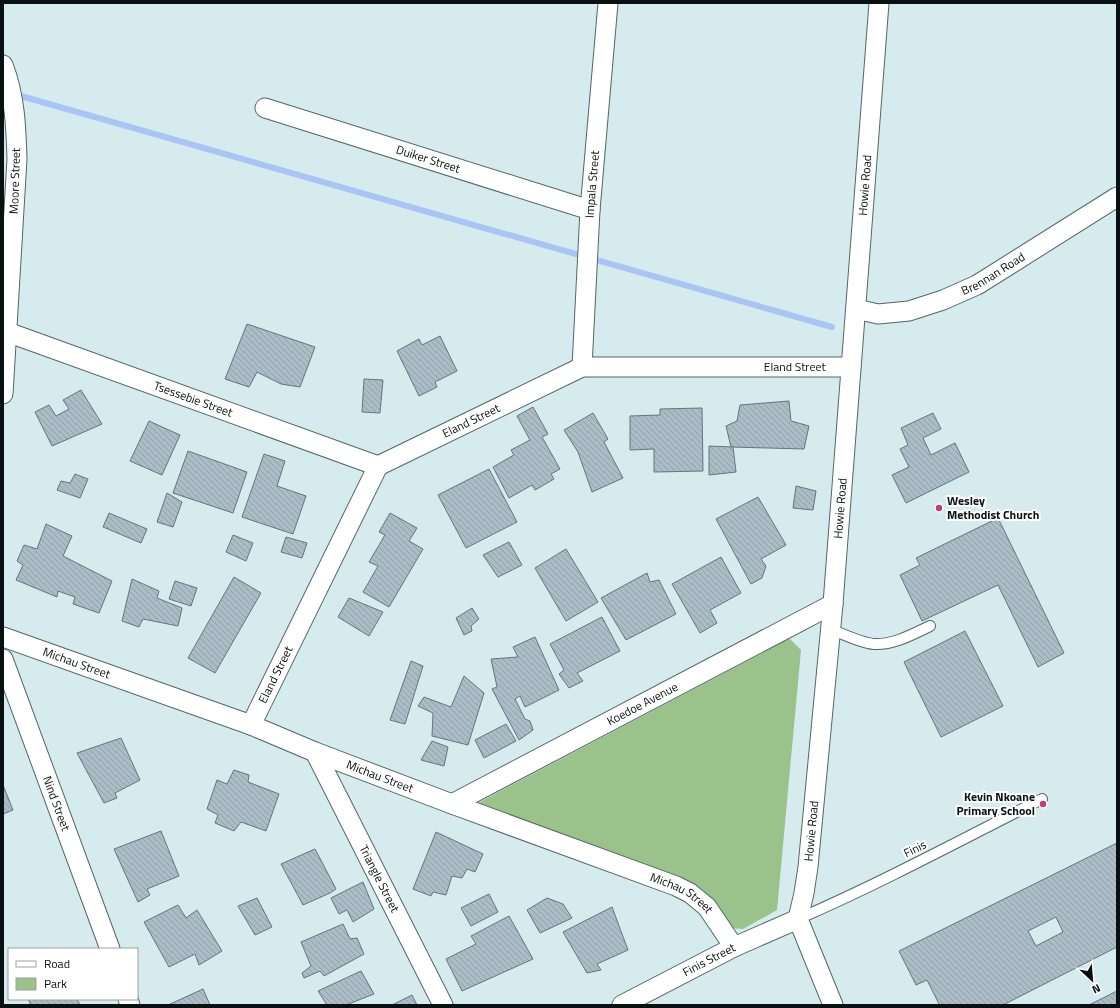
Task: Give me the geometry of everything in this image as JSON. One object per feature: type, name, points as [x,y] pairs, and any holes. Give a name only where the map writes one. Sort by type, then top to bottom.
[{"type":"street","name":"Impala Street","points":[[582,367],[590,210],[608,3]]},
{"type":"street","name":"Howie Road","points":[[798,919],[808,867],[830,629],[879,3]]},
{"type":"street","name":"Moore Street","points":[[3,65],[12,92],[16,126],[17,159],[5,333],[3,394]]},
{"type":"street","name":"Duiker Street","points":[[265,108],[590,210]]},
{"type":"street","name":"Brennan Road","points":[[856,309],[878,314],[909,311],[943,300],[977,285],[1117,197]]},
{"type":"street","name":"Tsessebie Street","points":[[5,333],[378,466]]},
{"type":"street","name":"Eland Street","points":[[251,726],[378,466],[582,367],[851,367]]},
{"type":"street","name":"Koedoe Avenue","points":[[452,804],[832,604]]},
{"type":"street","name":"Michau Street","points":[[3,637],[251,726],[452,804],[676,886],[690,893],[707,907],[734,947]]},
{"type":"street","name":"Nind Street","points":[[3,659],[110,948]]},
{"type":"street","name":"Triangle Street","points":[[315,752],[443,1005]]},
{"type":"street","name":"Finis Street","points":[[622,1005],[734,947],[798,919]]},
{"type":"street","points":[[798,919],[833,1005]]},
{"type":"lane","points":[[830,629],[868,643],[883,644],[898,641],[930,626]]},
{"type":"lane","name":"Finis","points":[[798,919],[942,850],[1042,799]]},
{"type":"green space","points":[[789,638],[801,650],[777,910],[743,929],[728,928],[715,907],[476,804],[766,651]]},
{"type":"building","points":[[247,324],[315,347],[300,387],[281,384],[257,372],[249,387],[225,379]]},
{"type":"building","points":[[440,336],[457,371],[435,382],[437,387],[419,396],[397,351],[419,339],[422,345]]},
{"type":"building","points":[[364,379],[383,380],[380,413],[362,412]]},
{"type":"building","points":[[81,390],[102,424],[52,446],[35,412],[49,405],[56,416],[69,409],[63,400]]},
{"type":"building","points":[[789,401],[791,421],[809,426],[804,449],[731,447],[726,426],[737,421],[740,405]]},
{"type":"building","points":[[533,407],[548,434],[542,437],[560,469],[551,474],[554,479],[535,490],[532,485],[509,498],[493,467],[514,455],[511,450],[530,440],[517,416]]},
{"type":"building","points":[[702,408],[703,471],[654,472],[654,449],[630,450],[630,416],[660,415],[660,409]]},
{"type":"building","points":[[593,413],[608,439],[604,442],[623,478],[592,492],[578,452],[564,430]]},
{"type":"building","points":[[933,413],[941,429],[923,438],[931,455],[955,443],[969,472],[906,503],[892,475],[909,467],[900,449],[908,445],[901,428]]},
{"type":"building","points":[[149,421],[180,435],[162,475],[130,461]]},
{"type":"building","points":[[709,446],[733,447],[736,472],[709,475]]},
{"type":"building","points":[[188,451],[247,472],[233,513],[173,493]]},
{"type":"building","points":[[264,454],[285,461],[277,486],[306,496],[293,534],[242,517]]},
{"type":"building","points":[[489,469],[517,522],[466,548],[438,495]]},
{"type":"building","points":[[75,474],[88,479],[80,498],[57,490],[61,481],[70,483]]},
{"type":"building","points":[[796,486],[816,491],[813,510],[793,508]]},
{"type":"building","points":[[167,493],[182,502],[173,527],[157,522]]},
{"type":"building","points":[[758,497],[786,545],[761,559],[766,566],[762,578],[751,584],[716,519]]},
{"type":"building","points":[[109,513],[147,529],[141,543],[103,527]]},
{"type":"building","points":[[390,513],[417,528],[409,541],[423,549],[389,607],[363,592],[378,566],[369,562],[385,535],[379,532]]},
{"type":"building","points":[[998,518],[1064,653],[1038,667],[998,585],[922,621],[900,575],[920,565],[916,558]]},
{"type":"building","points":[[46,524],[72,536],[63,556],[112,581],[99,613],[73,604],[75,597],[58,591],[57,597],[16,580],[23,565],[17,561],[24,545],[37,549]]},
{"type":"building","points":[[233,535],[253,543],[246,561],[226,552]]},
{"type":"building","points":[[286,537],[307,543],[302,558],[281,552]]},
{"type":"building","points":[[509,542],[522,565],[498,577],[483,555]]},
{"type":"building","points":[[566,549],[598,602],[566,621],[535,568]]},
{"type":"building","points":[[721,557],[741,593],[710,610],[717,623],[700,633],[672,584]]},
{"type":"building","points":[[647,573],[650,582],[659,580],[676,614],[626,640],[601,598]]},
{"type":"building","points":[[234,577],[261,593],[215,673],[188,658]]},
{"type":"building","points":[[132,579],[159,591],[157,598],[182,608],[178,626],[143,619],[139,627],[122,621]]},
{"type":"building","points":[[175,581],[197,588],[191,606],[169,599]]},
{"type":"building","points":[[349,598],[383,612],[369,636],[338,617]]},
{"type":"building","points":[[472,608],[479,619],[471,626],[472,631],[464,635],[456,618]]},
{"type":"building","points":[[602,617],[620,651],[577,673],[583,681],[569,688],[559,674],[564,670],[550,644]]},
{"type":"building","points":[[965,631],[1003,706],[941,737],[904,662]]},
{"type":"building","points":[[535,637],[559,690],[525,707],[520,696],[515,699],[525,719],[530,721],[533,730],[519,740],[492,689],[497,687],[491,659],[518,657],[513,647]]},
{"type":"building","points":[[411,661],[423,666],[405,724],[390,720]]},
{"type":"building","points":[[464,676],[484,693],[468,745],[432,736],[433,713],[418,706],[424,697],[451,707]]},
{"type":"building","points":[[506,724],[516,741],[484,758],[475,740]]},
{"type":"building","points":[[121,738],[140,780],[115,793],[117,798],[104,803],[77,753]]},
{"type":"building","points":[[432,741],[448,747],[444,766],[421,760]]},
{"type":"building","points":[[234,770],[249,775],[248,782],[279,794],[266,831],[241,822],[234,831],[215,823],[218,815],[207,809],[217,780],[227,784]]},
{"type":"building","points":[[3,785],[13,810],[3,814]]},
{"type":"building","points":[[161,831],[179,876],[147,889],[150,895],[138,902],[114,849]]},
{"type":"building","points":[[436,832],[483,854],[475,872],[467,869],[462,878],[452,876],[446,895],[433,892],[431,896],[413,889]]},
{"type":"building","points":[[1117,843],[1117,947],[1003,1005],[938,1005],[939,1004],[927,980],[916,985],[899,951]],"holes":[[[1056,917],[1063,932],[1036,946],[1028,931]]]},
{"type":"building","points":[[315,849],[336,889],[303,905],[281,864]]},
{"type":"building","points":[[363,882],[374,909],[353,922],[347,910],[339,914],[331,898]]},
{"type":"building","points":[[489,894],[498,912],[471,926],[461,908]]},
{"type":"building","points":[[257,898],[272,927],[255,935],[238,906]]},
{"type":"building","points":[[547,898],[563,904],[572,918],[540,933],[527,910]]},
{"type":"building","points":[[178,905],[186,918],[197,910],[222,951],[199,965],[195,954],[169,967],[144,922]]},
{"type":"building","points":[[612,907],[628,950],[597,964],[601,970],[587,973],[563,932]]},
{"type":"building","points":[[509,916],[533,959],[462,991],[446,959],[476,944],[471,936]]},
{"type":"building","points":[[343,924],[350,939],[357,938],[364,954],[324,976],[320,971],[304,978],[302,973],[311,966],[301,942]]},
{"type":"building","points":[[361,971],[374,994],[346,1005],[327,1005],[318,991]]},
{"type":"building","points":[[203,989],[210,1005],[168,1005]]},
{"type":"building","points":[[1117,991],[1117,1005],[1089,1005]]},
{"type":"building","points":[[412,995],[417,1005],[392,1005]]},
{"type":"building","points":[[28,1000],[78,1000],[80,1005],[31,1005]]},
{"type":"waterway","points":[[14,94],[832,327]]},
{"type":"place","name":"Wesley Methodist Church","points":[[939,508]]},
{"type":"place","name":"Kevin Nkoane Primary School","points":[[1043,804]]}]
